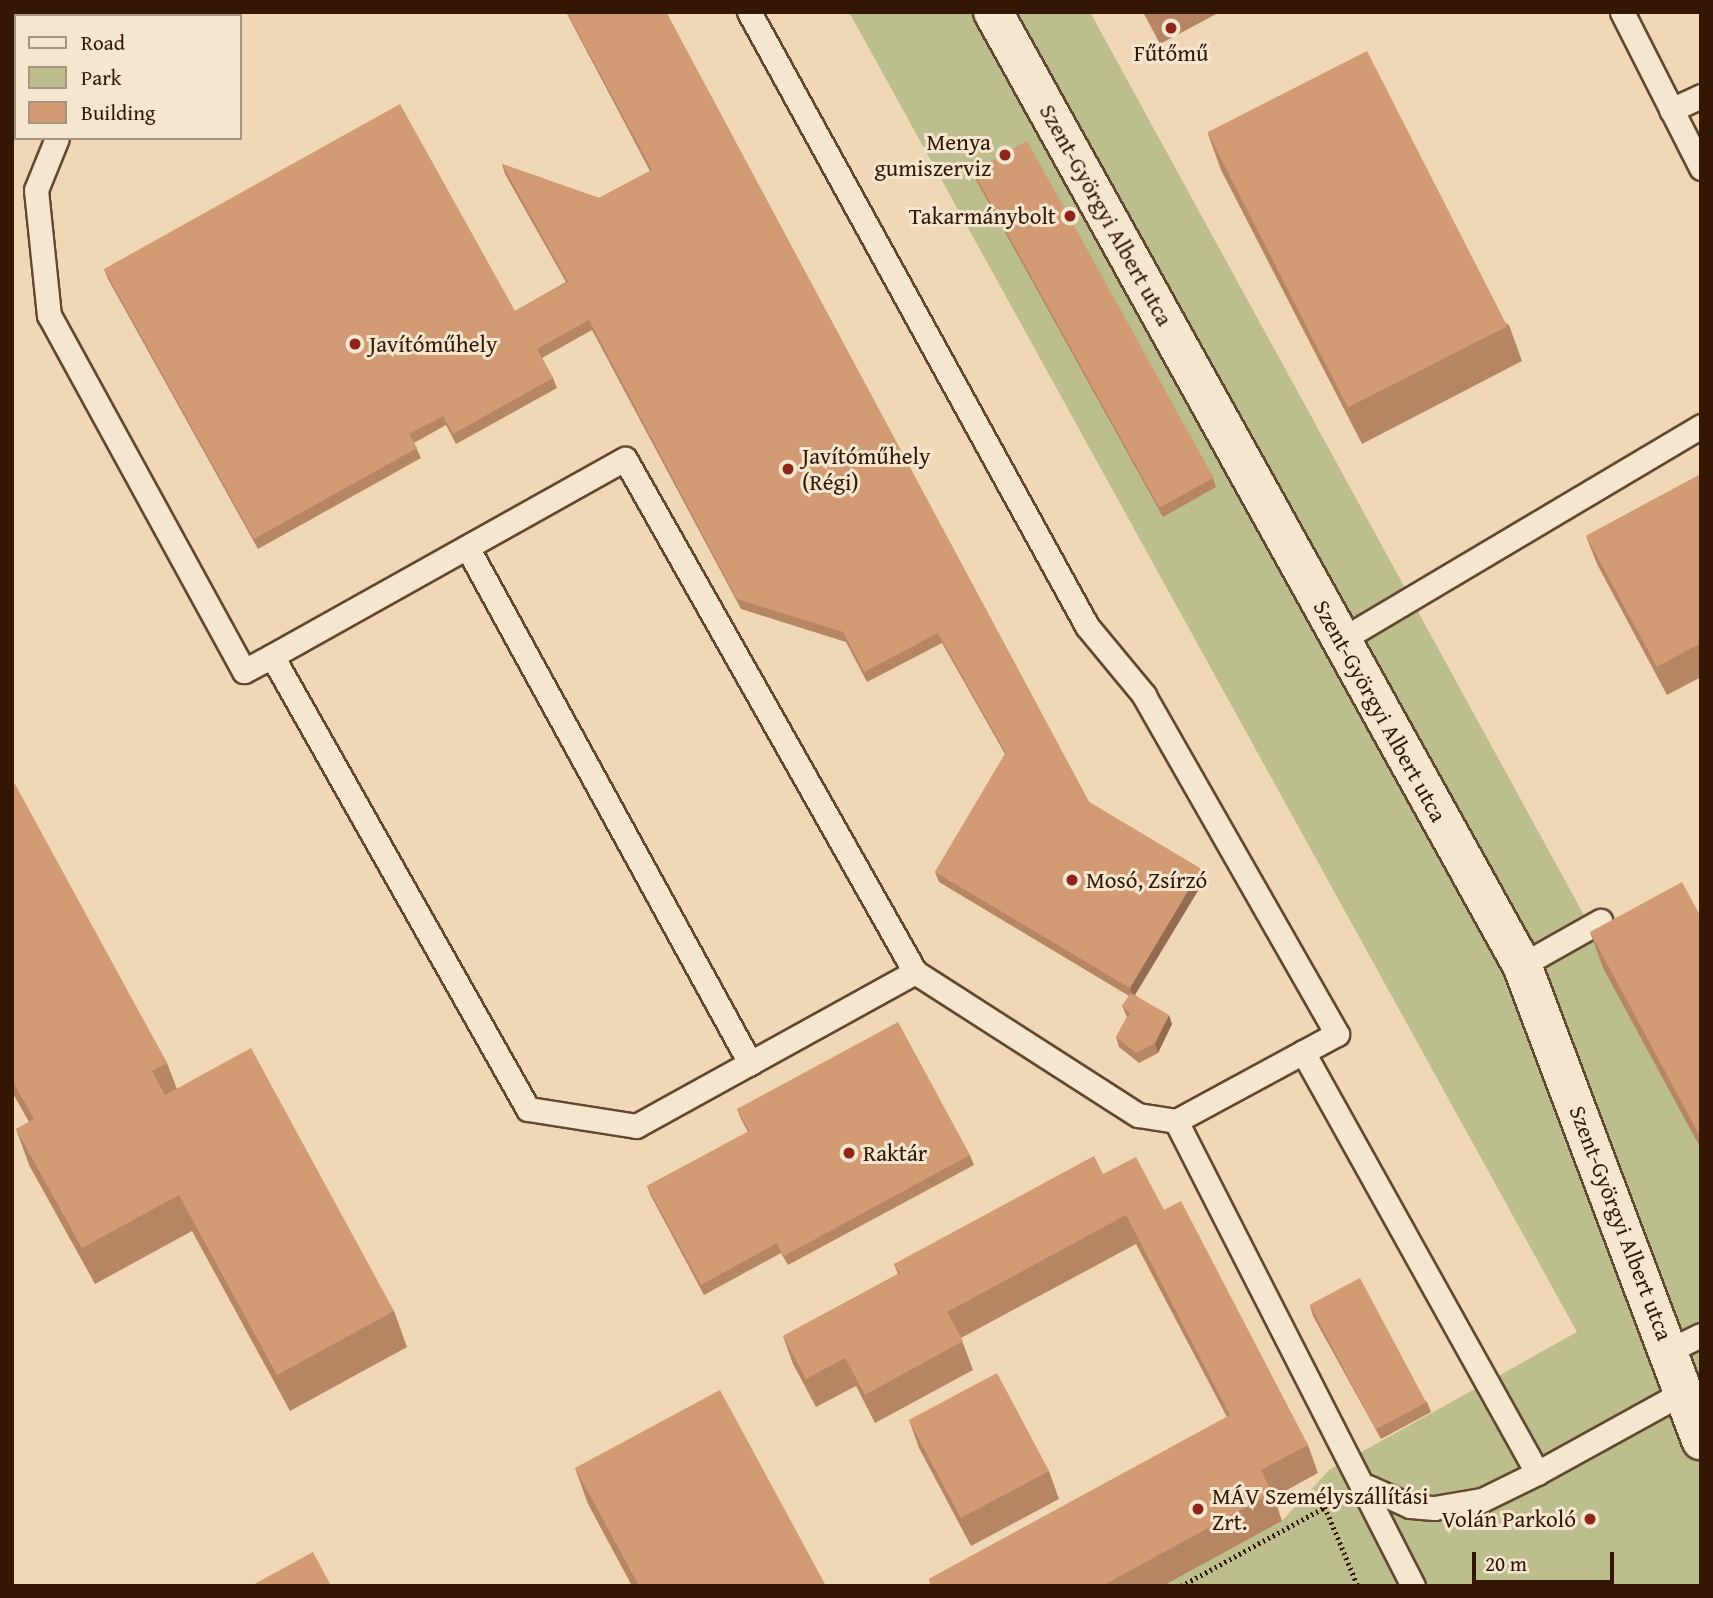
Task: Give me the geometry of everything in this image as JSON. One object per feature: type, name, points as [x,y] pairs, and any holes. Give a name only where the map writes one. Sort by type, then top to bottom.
[{"type":"street","name":"Szent-Györgyi Albert utca","points":[[993,12],[1521,965],[1685,1343],[1684,1392],[1701,1440]]},
{"type":"lane","points":[[56,140],[36,190],[49,315],[244,671],[625,459],[915,972],[1138,1115],[1176,1121],[1337,1034],[1144,695],[1087,625],[750,12]]},
{"type":"lane","points":[[1622,12],[1701,168]]},
{"type":"lane","points":[[1671,110],[1701,96]]},
{"type":"lane","points":[[1341,640],[1701,426]]},
{"type":"lane","points":[[467,547],[750,1063]]},
{"type":"lane","points":[[272,656],[528,1109],[636,1126],[915,972]]},
{"type":"lane","points":[[1521,965],[1600,921]]},
{"type":"lane","points":[[1303,1052],[1537,1473]]},
{"type":"lane","points":[[1176,1121],[1368,1487],[1413,1586]]},
{"type":"lane","points":[[1368,1487],[1410,1506],[1447,1507],[1482,1500],[1537,1473],[1684,1392]]},
{"type":"path","points":[[1181,1586],[1325,1507],[1358,1586]]},
{"type":"green space","points":[[849,12],[1090,12],[1701,1129],[1701,1586],[1163,1586],[1282,1521],[1329,1470],[1577,1332]]},
{"type":"building","points":[[567,12],[666,12],[1089,802],[1201,869],[1130,988],[935,872],[1006,753],[938,633],[864,672],[843,632],[737,599],[589,320],[537,349],[553,378],[453,434],[443,416],[409,434],[417,448],[254,539],[104,269],[400,104],[515,311],[568,282],[502,164],[599,198],[652,170]]},
{"type":"building","points":[[1367,51],[1507,326],[1348,408],[1208,132]]},
{"type":"building","points":[[1027,141],[1214,478],[1159,508],[973,171]]},
{"type":"building","points":[[1701,474],[1701,643],[1657,667],[1586,536]]},
{"type":"building","points":[[15,784],[167,1063],[152,1071],[165,1095],[251,1048],[394,1311],[277,1375],[179,1195],[82,1248],[16,1129],[34,1119],[12,1080],[12,785]]},
{"type":"building","points":[[1682,882],[1701,917],[1701,1138],[1590,932]]},
{"type":"building","points":[[1131,993],[1169,1015],[1155,1043],[1136,1053],[1116,1037],[1130,1013],[1122,1006]]},
{"type":"building","name":"Raktár","points":[[898,1022],[970,1155],[784,1256],[777,1243],[701,1285],[647,1186],[749,1131],[737,1109]]},
{"type":"building","points":[[1094,1156],[1103,1174],[1136,1157],[1164,1210],[1181,1201],[1308,1445],[1261,1470],[1272,1493],[1102,1586],[932,1586],[929,1579],[1230,1415],[1126,1215],[947,1312],[963,1341],[865,1395],[845,1358],[806,1379],[783,1336],[900,1273],[894,1264]]},
{"type":"building","points":[[1360,1278],[1426,1402],[1376,1429],[1310,1305]]},
{"type":"building","points":[[997,1373],[1049,1471],[961,1518],[909,1420]]},
{"type":"building","points":[[720,1390],[826,1586],[639,1586],[575,1468]]},
{"type":"building","points":[[313,1552],[331,1586],[251,1586]]},
{"type":"place","name":"Fűtőmű","points":[[1171,28]]},
{"type":"place","name":"Menya gumiszerviz","points":[[1005,155]]},
{"type":"place","name":"Takarmánybolt","points":[[1070,216]]},
{"type":"place","name":"Javítóműhely","points":[[355,344]]},
{"type":"place","name":"Javítóműhely (Régi)","points":[[788,469]]},
{"type":"place","name":"Mosó, Zsírzó","points":[[1072,880]]},
{"type":"place","name":"Raktár","points":[[849,1153]]},
{"type":"place","name":"MÁV Személyszállítási Zrt.","points":[[1198,1509]]},
{"type":"place","name":"Volán Parkoló","points":[[1590,1519]]}]
